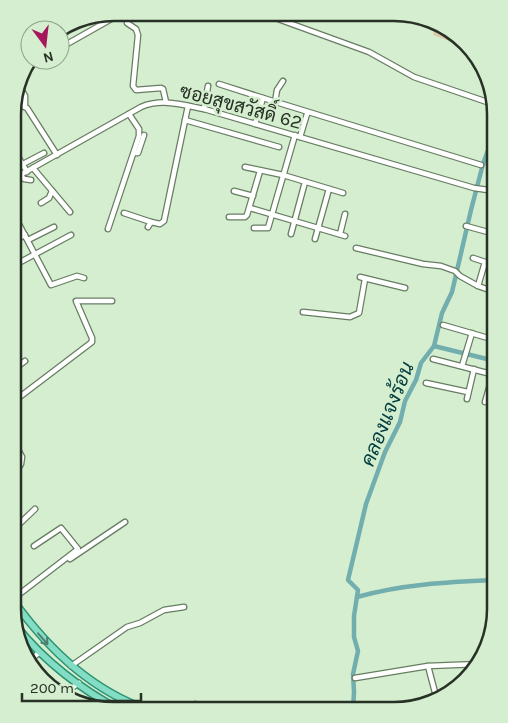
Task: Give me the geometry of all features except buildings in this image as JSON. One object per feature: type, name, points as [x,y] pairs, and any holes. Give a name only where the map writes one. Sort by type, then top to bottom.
[{"type":"main road","points":[[21,611],[44,641],[71,666],[108,690],[132,702]]},
{"type":"main road","points":[[25,636],[40,652],[104,701]]},
{"type":"street","points":[[127,21],[136,29],[138,35],[133,86],[136,90],[161,88],[165,93],[166,102]]},
{"type":"street","points":[[284,21],[369,52],[414,77],[486,102]]},
{"type":"street","points":[[70,42],[107,22]]},
{"type":"street","points":[[275,102],[283,81]]},
{"type":"street","points":[[219,84],[481,164]]},
{"type":"street","points":[[204,109],[208,86]]},
{"type":"street","points":[[23,93],[25,106],[57,155]]},
{"type":"street","points":[[255,124],[263,98]]},
{"type":"street","name":"ซอยสุขสวัสดิ์ 62","points":[[21,175],[148,104],[166,102],[204,109],[474,188],[487,189]]},
{"type":"street","points":[[124,213],[151,222],[160,224],[164,222],[188,106]]},
{"type":"street","points":[[108,229],[140,132],[129,114]]},
{"type":"street","points":[[254,228],[267,229],[283,175],[307,114]]},
{"type":"street","points":[[185,120],[279,147]]},
{"type":"street","points":[[134,153],[138,153],[144,135]]},
{"type":"street","points":[[23,164],[44,153]]},
{"type":"street","points":[[21,161],[27,172]]},
{"type":"street","points":[[245,167],[283,175],[343,193]]},
{"type":"street","points":[[33,168],[70,212]]},
{"type":"street","points":[[229,217],[246,217],[260,171]]},
{"type":"street","points":[[21,175],[26,180],[31,180]]},
{"type":"street","points":[[291,234],[305,182]]},
{"type":"street","points":[[315,239],[329,189]]},
{"type":"street","points":[[41,203],[49,198],[52,190]]},
{"type":"street","points":[[234,191],[253,196]]},
{"type":"street","points":[[250,208],[343,235],[345,214]]},
{"type":"street","points":[[148,227],[151,222]]},
{"type":"street","points":[[466,226],[487,232]]},
{"type":"street","points":[[28,240],[54,227]]},
{"type":"street","points":[[21,228],[51,285],[77,276],[84,278]]},
{"type":"street","points":[[21,237],[25,235]]},
{"type":"street","points":[[21,262],[71,235]]},
{"type":"street","points":[[356,248],[423,264],[441,266],[455,271],[478,286],[487,289]]},
{"type":"street","points":[[474,258],[485,262],[478,286]]},
{"type":"street","points":[[303,312],[357,315],[359,313],[362,278],[405,288]]},
{"type":"street","points":[[21,396],[92,342],[76,301],[112,301]]},
{"type":"street","points":[[443,325],[487,338]]},
{"type":"street","points":[[462,366],[472,333]]},
{"type":"street","points":[[433,360],[487,373]]},
{"type":"street","points":[[21,364],[25,361]]},
{"type":"street","points":[[467,399],[474,370]]},
{"type":"street","points":[[426,383],[468,392]]},
{"type":"street","points":[[485,402],[487,396]]},
{"type":"street","points":[[21,522],[35,508]]},
{"type":"street","points":[[21,594],[125,522]]},
{"type":"street","points":[[21,594],[78,549],[61,528],[34,546]]},
{"type":"street","points":[[71,666],[127,627],[140,623],[164,610],[184,607]]},
{"type":"street","points":[[35,656],[40,652]]},
{"type":"street","points":[[355,678],[428,666],[468,664]]},
{"type":"street","points":[[428,666],[435,692]]},
{"type":"street","points":[[69,690],[79,683]]},
{"type":"shaded area","points":[[487,146],[487,166],[482,164]]},
{"type":"green space","points":[[434,31],[452,42],[433,35]]},
{"type":"waterway","name":"คลองแจงร้อน","points":[[353,702],[353,674],[358,651],[354,637],[354,616],[358,590],[348,580],[366,504],[385,452],[400,422],[405,401],[416,380],[421,363],[434,346],[442,313],[452,292],[471,210],[487,153]]},
{"type":"waterway","points":[[434,346],[487,359]]},
{"type":"waterway","points":[[357,597],[408,586],[487,580]]}]
